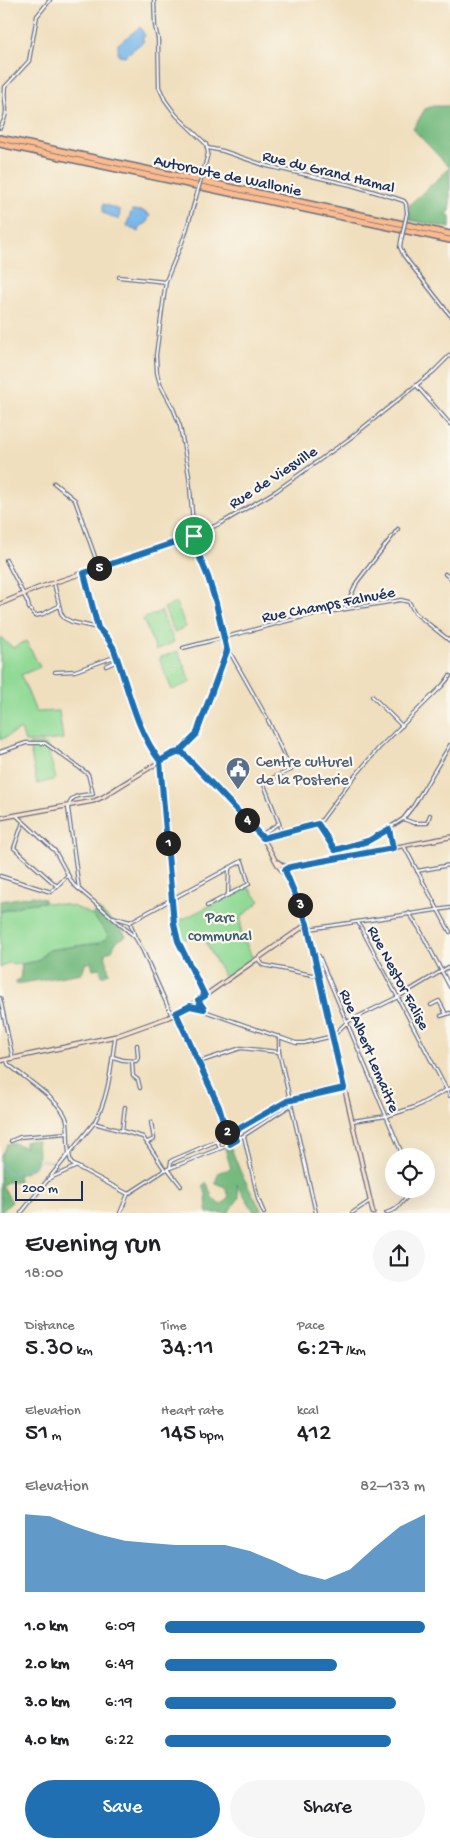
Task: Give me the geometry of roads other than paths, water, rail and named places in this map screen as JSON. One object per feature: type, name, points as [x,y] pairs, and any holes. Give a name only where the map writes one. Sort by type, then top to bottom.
[{"type":"highway","name":"Autoroute de Wallonie","points":[[0,138],[450,234]]},
{"type":"highway","name":"Autoroute de Wallonie","points":[[0,144],[450,240]]},
{"type":"main road","name":"Rue de Viesville","points":[[0,604],[54,583],[194,536]]},
{"type":"main road","points":[[0,818],[89,802],[103,797],[160,761],[179,752],[196,735],[227,651],[225,636],[208,577],[193,541],[194,536]]},
{"type":"main road","points":[[179,752],[183,753],[200,770],[262,836],[278,862],[285,869],[309,930],[372,1213]]},
{"type":"main road","points":[[285,869],[450,837]]},
{"type":"main road","points":[[0,1061],[116,1036],[172,1016],[205,996],[307,924]]},
{"type":"street","points":[[0,128],[6,116],[5,87],[30,58],[37,16],[50,0]]},
{"type":"street","points":[[154,0],[154,26],[158,40],[158,72],[161,92],[176,115],[203,140],[208,148],[204,169],[185,235],[166,282],[156,346],[156,366],[160,384],[180,426],[189,476],[194,536]]},
{"type":"street","name":"Rue du Grand Hamal","points":[[208,148],[223,151],[267,166],[351,185],[399,199],[406,204],[407,213],[400,247],[404,256],[450,315]]},
{"type":"street","points":[[119,277],[166,282]]},
{"type":"street","name":"Rue de Viesville","points":[[194,536],[223,522],[276,491],[349,439],[416,386],[450,355]]},
{"type":"street","points":[[416,386],[450,424]]},
{"type":"street","points":[[54,483],[75,500],[99,568]]},
{"type":"street","points":[[343,609],[350,600],[356,584],[398,528]]},
{"type":"street","points":[[6,560],[34,616],[59,606]]},
{"type":"street","points":[[84,573],[98,628],[108,639],[117,656],[145,736],[160,761],[174,924],[178,941],[205,996]]},
{"type":"street","points":[[445,574],[450,578]]},
{"type":"street","points":[[54,583],[59,606],[64,618],[72,622],[98,628]]},
{"type":"street","name":"Rue Champs Falnuée","points":[[183,648],[310,615],[405,600],[411,606],[414,613],[450,641]]},
{"type":"street","points":[[227,651],[232,656],[268,718],[291,770],[263,782],[280,823],[281,833]]},
{"type":"street","points":[[55,672],[75,671],[117,656]]},
{"type":"street","points":[[106,666],[118,660]]},
{"type":"street","points":[[262,836],[318,824],[379,748],[450,676]]},
{"type":"street","points":[[372,696],[402,726]]},
{"type":"street","points":[[0,752],[26,743],[45,743],[88,774],[93,794],[74,797],[71,799],[69,806],[79,889]]},
{"type":"street","points":[[335,850],[368,841],[403,819],[414,805],[450,745]]},
{"type":"street","points":[[17,815],[55,851],[68,875],[79,889],[135,937]]},
{"type":"street","points":[[403,819],[414,823],[427,822],[430,815]]},
{"type":"street","points":[[23,822],[14,848],[57,886]]},
{"type":"street","points":[[262,836],[280,823]]},
{"type":"street","points":[[318,824],[335,850],[336,858]]},
{"type":"street","points":[[389,829],[393,848]]},
{"type":"street","points":[[404,846],[450,932]]},
{"type":"street","points":[[110,916],[130,922],[242,861],[249,884],[207,906]]},
{"type":"street","points":[[417,871],[450,865]]},
{"type":"street","points":[[228,895],[229,868]]},
{"type":"street","points":[[0,876],[51,892],[68,875]]},
{"type":"street","points":[[309,930],[450,908]]},
{"type":"street","points":[[408,914],[419,928],[441,970],[449,981],[450,987]]},
{"type":"street","points":[[130,922],[135,937],[172,1016]]},
{"type":"street","name":"Rue Nestor Falise","points":[[358,922],[450,1096]]},
{"type":"street","name":"Rue Albert Lemaitre","points":[[314,955],[319,956],[400,1148]]},
{"type":"street","points":[[258,959],[263,965],[312,975],[318,974]]},
{"type":"street","points":[[190,1006],[204,1009],[296,1042],[304,1042],[333,1036],[348,1022],[398,997],[450,966]]},
{"type":"street","points":[[0,998],[13,1059]]},
{"type":"street","points":[[198,1000],[204,1009]]},
{"type":"street","points":[[431,1004],[438,1001],[446,1014]]},
{"type":"street","points":[[176,1013],[219,1107],[230,1144]]},
{"type":"street","points":[[442,1016],[450,1013]]},
{"type":"street","points":[[21,1213],[94,1124],[105,1099],[116,1036]]},
{"type":"street","points":[[278,1036],[279,1052],[316,1213]]},
{"type":"street","points":[[113,1057],[132,1061],[138,1058],[136,1045]]},
{"type":"street","points":[[199,1062],[241,1048],[279,1052]]},
{"type":"street","points":[[6,1060],[8,1064],[61,1108],[67,1119],[70,1161],[75,1167],[128,1194]]},
{"type":"street","points":[[132,1061],[133,1076],[138,1080],[140,1088]]},
{"type":"street","points":[[237,1140],[233,1132],[290,1101],[344,1088]]},
{"type":"street","points":[[352,1121],[387,1116],[415,1107],[450,1088]]},
{"type":"street","points":[[120,1213],[128,1194],[168,1169],[230,1144],[291,1105]]},
{"type":"street","points":[[122,1131],[125,1107]]},
{"type":"street","points":[[148,1142],[154,1139],[151,1122]]},
{"type":"street","points":[[94,1124],[143,1138],[181,1186]]},
{"type":"street","points":[[11,1141],[20,1137],[68,1133]]},
{"type":"street","points":[[244,1136],[258,1199],[264,1213]]},
{"type":"street","points":[[168,1169],[171,1161],[175,1158],[217,1141],[220,1148]]},
{"type":"street","points":[[48,1179],[75,1167]]},
{"type":"street","points":[[386,1213],[396,1209],[406,1198]]},
{"type":"street","points":[[352,1213],[370,1201]]},
{"type":"water","points":[[140,27],[145,36],[142,38],[144,41],[125,56],[118,55],[118,44]]},
{"type":"water","points":[[103,204],[120,210],[119,220],[103,213]]},
{"type":"water","points":[[132,210],[143,211],[150,215],[146,224],[141,225],[139,232],[128,227],[127,224]]},
{"type":"waterway","points":[[0,1164],[6,1172],[11,1173],[33,1167],[41,1160],[56,1162]]},
{"type":"place","name":"Centre culturel de la Posterie","points":[[238,790]]},
{"type":"park label","name":"Parc communal","points":[[220,925]]}]
